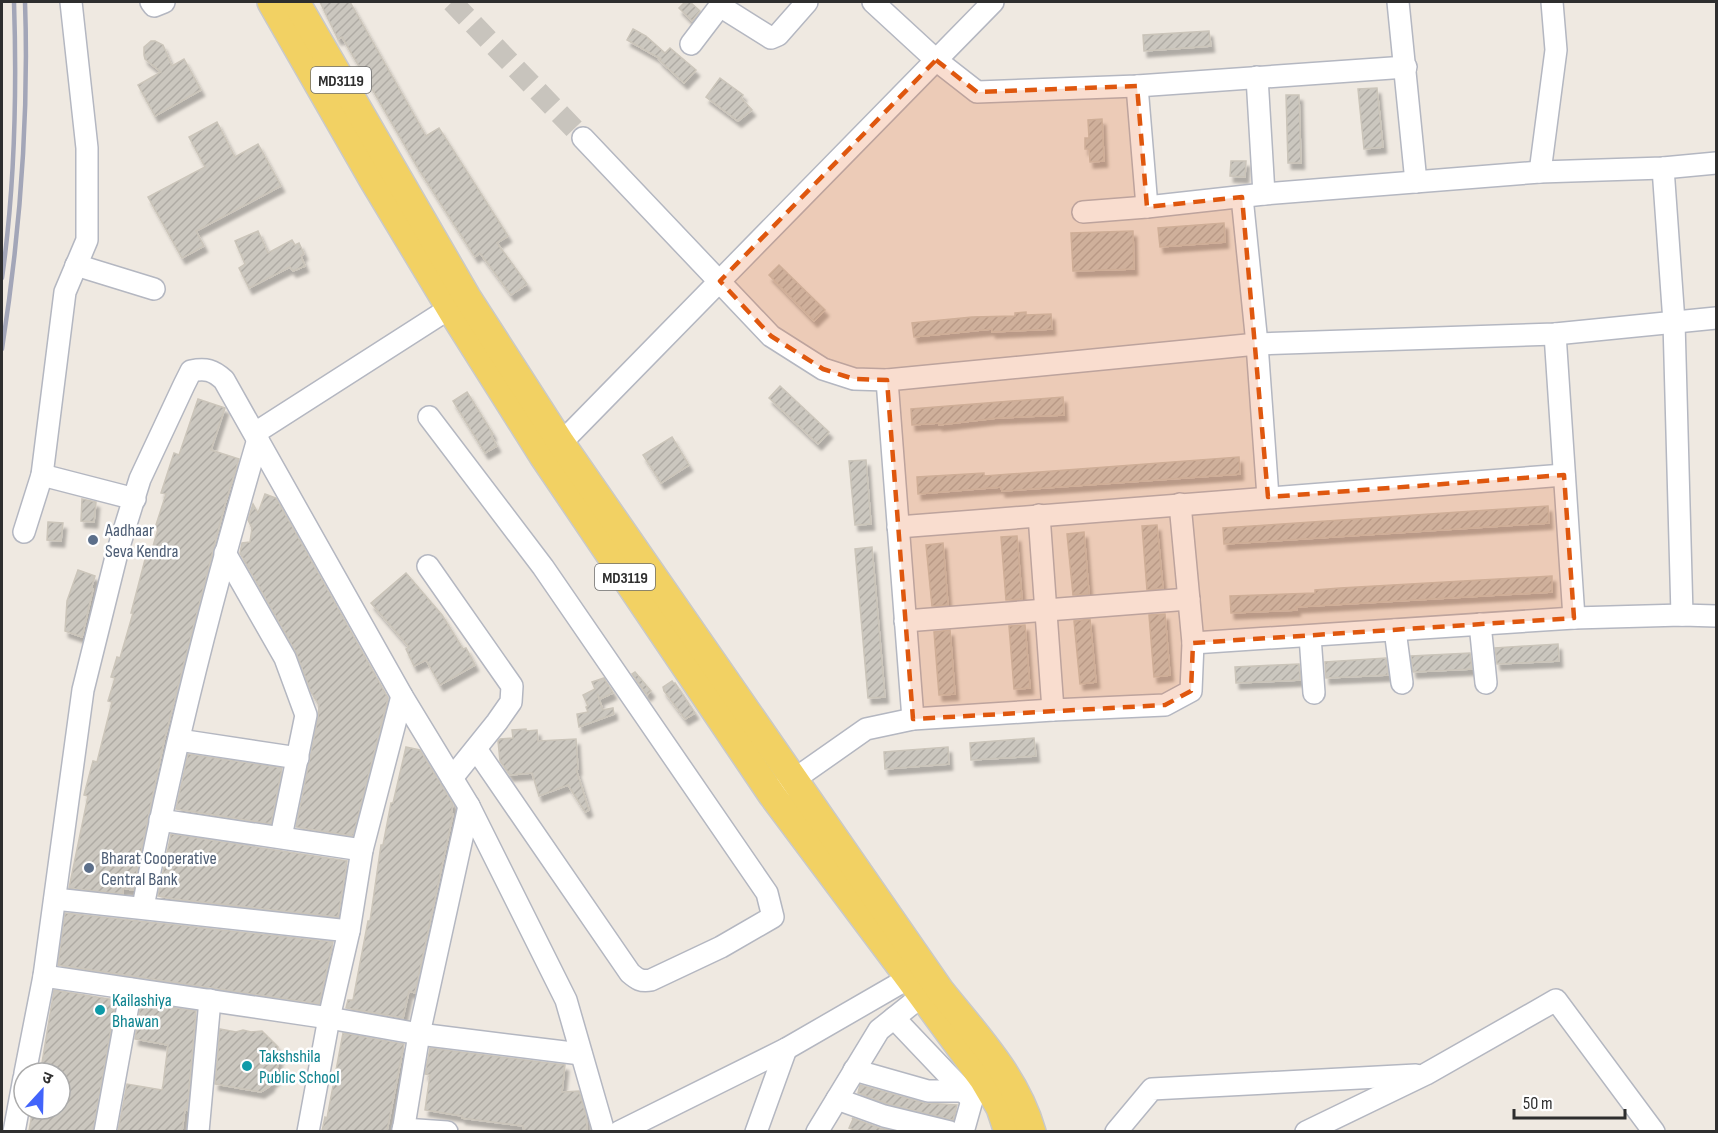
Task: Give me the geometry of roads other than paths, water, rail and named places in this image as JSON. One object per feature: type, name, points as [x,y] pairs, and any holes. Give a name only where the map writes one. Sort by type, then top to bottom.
[{"type":"main road","name":"MD3119","points":[[271,2],[373,180],[458,302],[772,795],[922,986]]},
{"type":"main road","name":"MD3119","points":[[296,2],[458,302]]},
{"type":"main road","name":"MD3119","points":[[552,450],[794,779],[922,986],[979,1084],[1000,1108],[1008,1131]]},
{"type":"main road","name":"MD3119","points":[[979,1084],[1016,1090],[1032,1131]]},
{"type":"street","points":[[24,532],[42,475],[64,292],[87,240],[87,148],[71,2]]},
{"type":"street","points":[[151,2],[154,6],[164,2]]},
{"type":"street","points":[[691,44],[721,4],[771,38],[778,35],[807,2]]},
{"type":"street","points":[[873,2],[936,60],[977,92],[1137,86],[1406,67]]},
{"type":"street","points":[[552,450],[993,2]]},
{"type":"street","points":[[1398,2],[1416,182]]},
{"type":"street","points":[[1540,172],[1556,50],[1552,2]]},
{"type":"street","points":[[1257,77],[1264,194]]},
{"type":"street","points":[[1137,86],[1147,207]]},
{"type":"street","points":[[583,138],[771,336],[823,369],[854,379],[888,380],[1257,344],[1555,334],[1716,318]]},
{"type":"street","points":[[1083,212],[1264,194],[1540,172],[1663,168],[1716,163]]},
{"type":"street","points":[[1663,168],[1674,322],[1682,615]]},
{"type":"street","points":[[1242,197],[1257,344],[1268,497]]},
{"type":"street","points":[[76,265],[154,289]]},
{"type":"street","points":[[143,907],[160,820],[256,436],[458,302]]},
{"type":"street","points":[[1555,334],[1574,618]]},
{"type":"street","points":[[27,1061],[44,976],[83,690],[117,553],[140,479],[191,371],[203,369],[214,371],[224,381],[402,696],[469,806],[566,1000],[604,1131]]},
{"type":"street","points":[[888,380],[913,719]]},
{"type":"street","points":[[429,417],[543,567],[678,762],[767,893],[773,917],[721,947],[651,980],[644,982],[638,979],[630,973],[476,749]]},
{"type":"street","points":[[42,475],[135,499]]},
{"type":"street","points":[[898,526],[1564,475]]},
{"type":"street","points":[[772,795],[866,729],[913,719],[1165,705],[1191,691],[1193,643],[1180,504]]},
{"type":"street","points":[[1039,515],[1053,710]]},
{"type":"street","points":[[225,553],[285,658],[306,715],[281,837]]},
{"type":"street","points":[[428,566],[512,686],[511,702],[498,722],[452,778]]},
{"type":"street","points":[[905,621],[1189,599]]},
{"type":"street","points":[[1193,643],[1574,618],[1716,616]]},
{"type":"street","points":[[1480,624],[1486,683]]},
{"type":"street","points":[[1395,630],[1401,683]]},
{"type":"street","points":[[1310,636],[1314,693]]},
{"type":"street","points":[[308,1131],[329,1018],[349,931],[362,850],[402,696]]},
{"type":"street","points":[[180,740],[298,758]]},
{"type":"street","points":[[447,1131],[403,1130],[419,1034],[469,806]]},
{"type":"street","points":[[160,820],[362,850]]},
{"type":"street","points":[[55,899],[349,931]]},
{"type":"street","points":[[44,976],[329,1018],[419,1034],[582,1054]]},
{"type":"street","points":[[817,1131],[879,1030],[894,1018],[922,986]]},
{"type":"street","points":[[619,1131],[786,1049],[922,986]]},
{"type":"street","points":[[105,1131],[131,989]]},
{"type":"street","points":[[198,1131],[210,1000]]},
{"type":"street","points":[[1306,1131],[1426,1074],[1557,1000],[1654,1131]]},
{"type":"street","points":[[894,1018],[979,1084]]},
{"type":"street","points":[[756,1131],[786,1049]]},
{"type":"street","points":[[854,1070],[928,1091],[979,1084]]},
{"type":"street","points":[[1116,1131],[1152,1089],[1426,1074]]},
{"type":"street","points":[[963,1131],[979,1084]]},
{"type":"street","points":[[837,1099],[884,1116],[950,1131]]},
{"type":"tunnel","points":[[452,2],[583,138]]},
{"type":"railway","points":[[2,278],[10,209],[14,140],[14,2]]},
{"type":"railway","points":[[2,349],[14,262],[22,176],[26,89],[25,2]]},
{"type":"place","name":"Aadhaar Seva Kendra","points":[[93,540]]},
{"type":"place","name":"Bharat Cooperative Central Bank","points":[[89,868]]},
{"type":"place","name":"Kailashiya Bhawan","points":[[100,1010]]},
{"type":"place","name":"Takshshila Public School","points":[[247,1066]]}]
